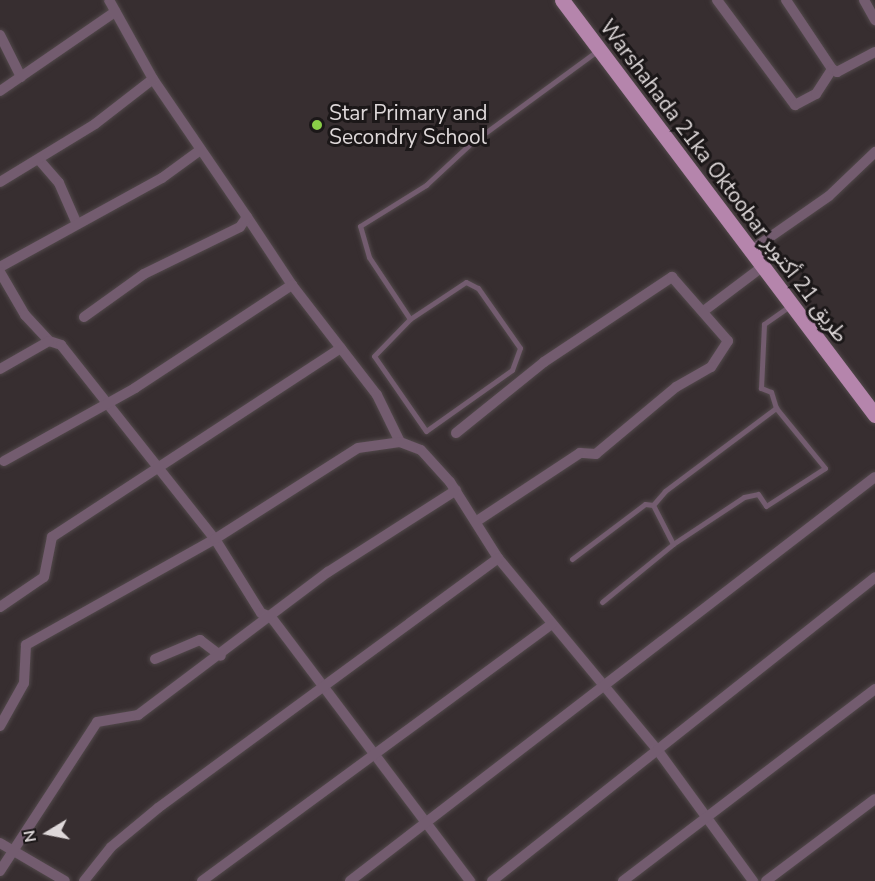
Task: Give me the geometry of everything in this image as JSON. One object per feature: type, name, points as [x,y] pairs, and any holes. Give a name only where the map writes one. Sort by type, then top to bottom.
[{"type":"main road","name":"Warshahada 21ka Oktoobar طريق 21 أكتوبر","points":[[562,0],[875,415]]},
{"type":"street","points":[[109,0],[153,79],[199,151],[247,217],[292,285],[377,395],[400,442]]},
{"type":"street","points":[[717,0],[795,105],[816,94],[832,69]]},
{"type":"street","points":[[786,0],[832,69],[837,72],[875,52]]},
{"type":"street","points":[[864,0],[875,20]]},
{"type":"street","points":[[0,91],[115,12]]},
{"type":"street","points":[[0,35],[21,77]]},
{"type":"street","points":[[0,182],[39,161],[153,79]]},
{"type":"street","points":[[199,151],[162,178],[76,224],[0,270],[25,315],[49,341],[61,345],[157,470],[215,539],[261,613],[271,617],[376,753],[470,881]]},
{"type":"street","points":[[750,251],[829,196],[875,152]]},
{"type":"street","points":[[39,161],[59,183],[76,224]]},
{"type":"street","points":[[84,317],[144,274],[240,227],[247,217]]},
{"type":"street","points":[[705,310],[762,267]]},
{"type":"street","points":[[456,433],[544,362],[672,277],[705,310],[728,341],[711,367],[676,387],[596,454],[580,453],[477,521]]},
{"type":"street","points":[[4,461],[106,404],[292,285]]},
{"type":"street","points":[[0,369],[49,341]]},
{"type":"street","points":[[0,607],[44,577],[52,537],[341,348]]},
{"type":"street","points":[[0,726],[5,709],[24,683],[26,645],[215,539],[358,448],[400,442],[420,450],[456,490],[498,558],[656,748],[704,817],[753,881]]},
{"type":"street","points":[[350,881],[604,683],[875,477]]},
{"type":"street","points":[[0,871],[97,722],[138,716],[221,656],[328,572],[456,490]]},
{"type":"street","points":[[84,881],[111,847],[151,814],[498,558]]},
{"type":"street","points":[[492,881],[656,748],[875,577]]},
{"type":"street","points":[[202,881],[552,624]]},
{"type":"street","points":[[155,659],[200,639],[221,656]]},
{"type":"street","points":[[623,881],[704,817],[875,689]]},
{"type":"street","points":[[766,881],[875,799]]},
{"type":"street","points":[[0,843],[65,881]]},
{"type":"lane","points":[[410,320],[369,257],[360,226],[426,185],[470,144],[598,50]]},
{"type":"lane","points":[[466,282],[478,288],[520,348],[512,370],[426,431],[374,356],[410,320],[466,282]]},
{"type":"lane","points":[[602,602],[674,544],[744,496],[758,494],[766,506],[825,468],[776,408],[771,392],[761,388],[764,324],[791,305]]},
{"type":"lane","points":[[653,505],[677,478],[776,408]]},
{"type":"lane","points":[[572,559],[645,504],[653,505]]},
{"type":"lane","points":[[653,505],[674,544]]},
{"type":"place","name":"Star Primary and Secondry School","points":[[317,125]]}]
